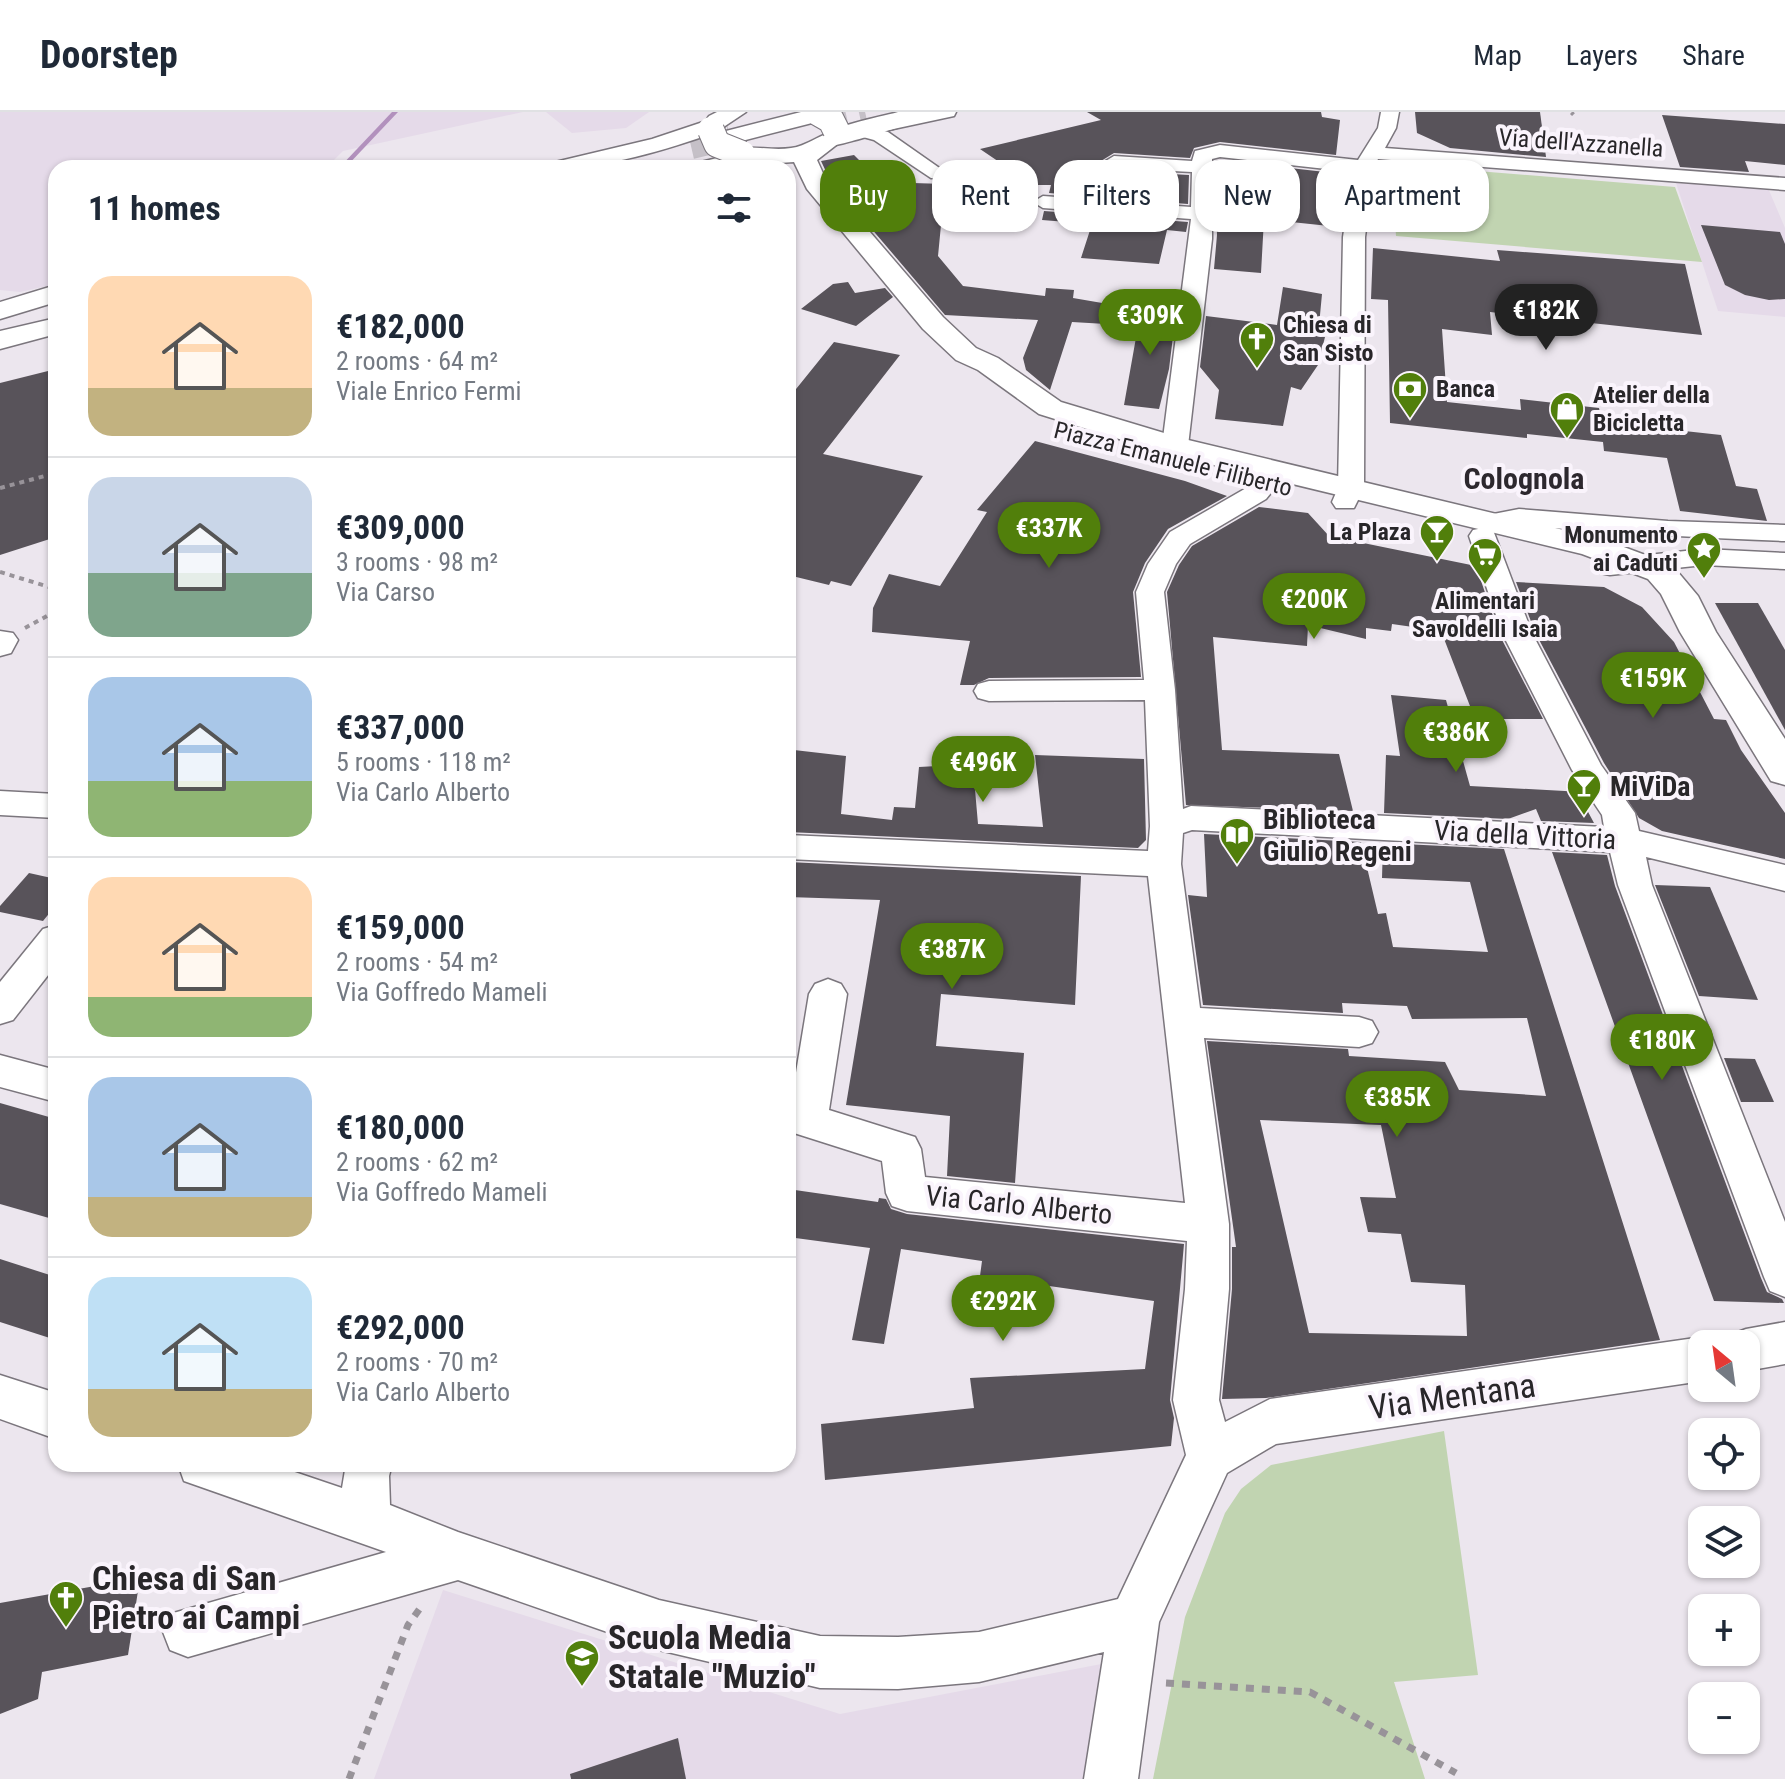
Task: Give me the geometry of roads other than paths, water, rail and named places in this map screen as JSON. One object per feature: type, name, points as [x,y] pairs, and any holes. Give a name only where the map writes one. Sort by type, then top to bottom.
[{"type":"main road","points":[[592,160],[659,144],[840,126],[924,112]]},
{"type":"main road","points":[[674,160],[701,157],[742,134],[798,154],[840,126]]},
{"type":"main road","points":[[816,184],[805,159],[840,126]]},
{"type":"main road","points":[[742,134],[782,160]]},
{"type":"main road","points":[[796,169],[816,184],[933,323],[966,354]]},
{"type":"main road","points":[[0,313],[48,296]]},
{"type":"main road","points":[[0,313],[48,304]]},
{"type":"main road","points":[[0,331],[48,319]]},
{"type":"main road","points":[[0,340],[48,328]]},
{"type":"main road","name":"Piazza Emanuele Filiberto","points":[[966,354],[971,367],[1008,403],[1037,424],[1090,443],[1266,483],[1348,495]]},
{"type":"main road","name":"Piazza Emanuele Filiberto","points":[[966,354],[988,364],[1050,408],[1348,495],[1624,562]]},
{"type":"main road","points":[[1624,562],[1698,632],[1785,771]]},
{"type":"street","points":[[840,126],[947,112]]},
{"type":"street","points":[[1369,160],[1387,128],[1390,112]]},
{"type":"street","points":[[840,126],[881,136],[932,170]]},
{"type":"street","name":"Via dell'Azzanella","points":[[1202,160],[1202,155],[1220,151],[1369,160]]},
{"type":"street","name":"Via dell'Azzanella","points":[[1489,167],[1785,184]]},
{"type":"street","points":[[1043,202],[1195,214]]},
{"type":"street","points":[[1175,446],[1196,232]]},
{"type":"street","points":[[1348,495],[1355,232]]},
{"type":"street","points":[[1111,1779],[1134,1620],[1210,1456],[1196,1400],[1207,1289],[1208,1224],[1165,845],[1160,690],[1150,592],[1162,564],[1180,538],[1257,493],[1266,483]]},
{"type":"street","points":[[1785,533],[1668,529],[1519,517],[1488,529],[1517,633],[1588,770],[1618,813],[1635,885],[1785,1277]]},
{"type":"street","points":[[1668,529],[1633,543],[1624,562],[1704,557],[1785,561]]},
{"type":"street","points":[[989,691],[1160,690]]},
{"type":"street","points":[[0,803],[48,806]]},
{"type":"street","name":"Via della Vittoria","points":[[796,847],[1165,845],[1191,818],[1625,840],[1785,878]]},
{"type":"street","points":[[0,1009],[48,949]]},
{"type":"street","name":"Via Carlo Alberto","points":[[828,994],[808,1121],[901,1149],[907,1193],[1208,1224]]},
{"type":"street","points":[[1183,1022],[1359,1032]]},
{"type":"street","points":[[0,1071],[48,1084]]},
{"type":"street","name":"Via Mentana","points":[[1210,1456],[1270,1422],[1688,1361]]},
{"type":"street","points":[[0,1397],[48,1413]]},
{"type":"street","points":[[225,1472],[659,1625],[820,1662],[898,1663],[979,1657],[1134,1620]]},
{"type":"street","points":[[366,1472],[367,1520]]},
{"type":"street","points":[[188,1632],[458,1556]]},
{"type":"waterway","points":[[350,160],[395,112]]},
{"type":"tunnel","points":[[822,126],[866,116]]},
{"type":"tunnel","points":[[691,146],[730,137]]},
{"type":"place","name":"Chiesa di San Sisto","points":[[1257,370]]},
{"type":"place","name":"Banca","points":[[1410,420]]},
{"type":"place","name":"Atelier della Bicicletta","points":[[1567,440]]},
{"type":"place","name":"La Plaza","points":[[1437,563]]},
{"type":"place","name":"Monumento ai Caduti","points":[[1704,580]]},
{"type":"place","name":"Alimentari Savoldelli Isaia","points":[[1485,586]]},
{"type":"place","name":"MiViDa","points":[[1584,817]]},
{"type":"place","name":"Biblioteca Giulio Regeni","points":[[1237,866]]},
{"type":"place","name":"Chiesa di San Pietro ai Campi","points":[[66,1629]]},
{"type":"place","name":"Scuola Media Statale \"Muzio\"","points":[[582,1688]]},
{"type":"district","name":"Colognola","points":[[1524,478]]}]
